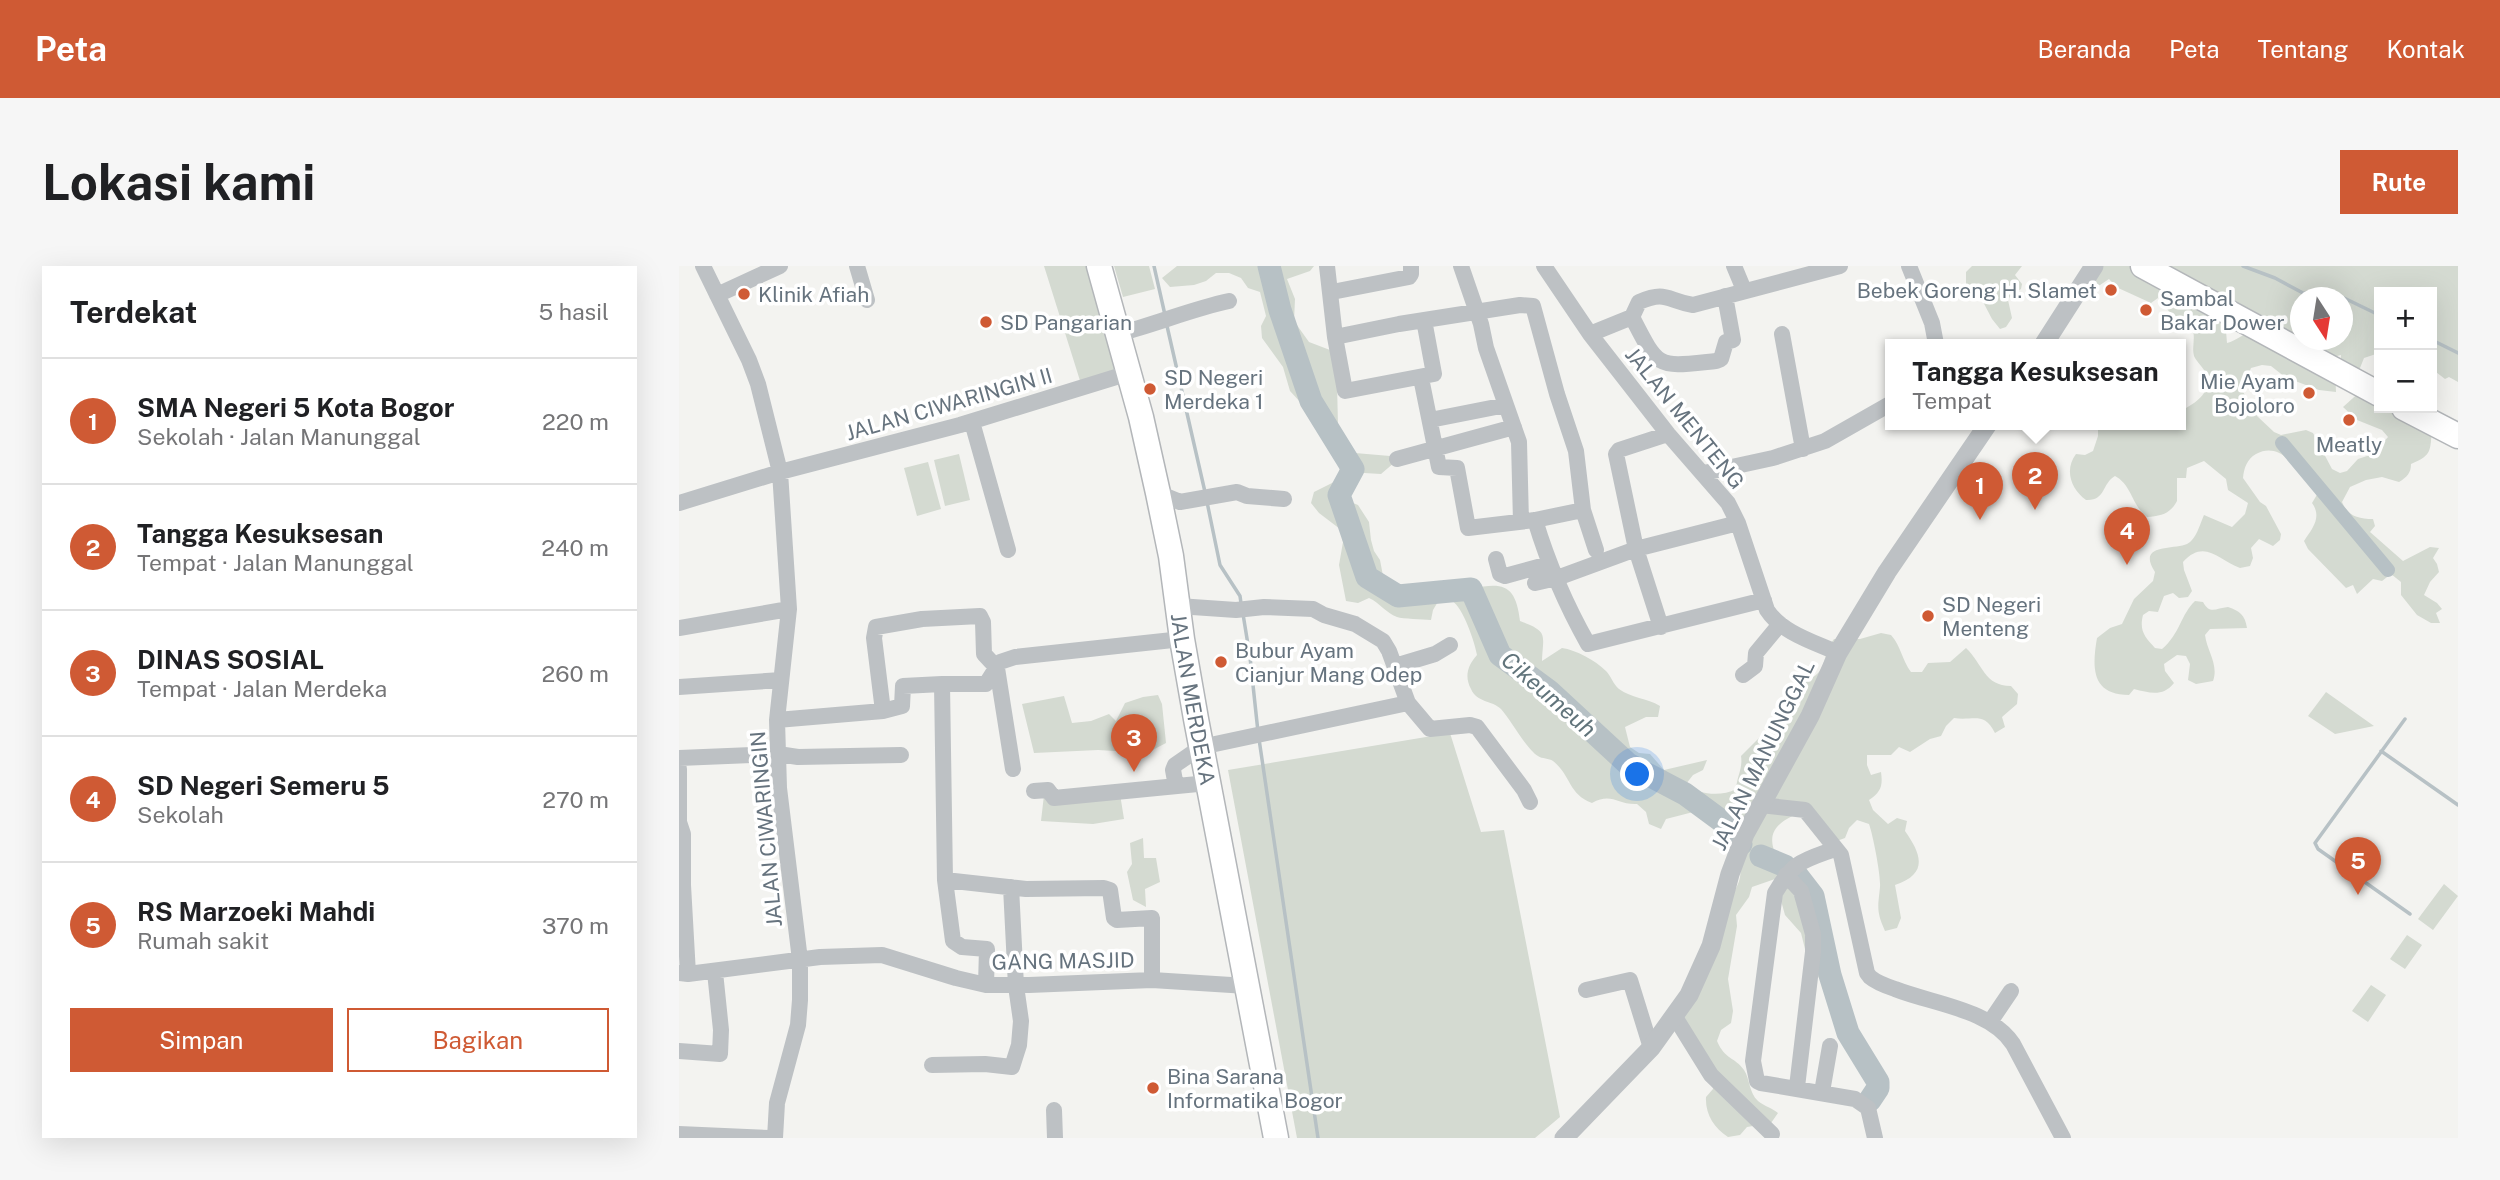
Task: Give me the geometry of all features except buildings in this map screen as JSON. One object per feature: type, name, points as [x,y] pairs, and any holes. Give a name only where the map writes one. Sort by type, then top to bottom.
[{"type":"main road","name":"JALAN MERDEKA","points":[[1099,266],[1129,373],[1158,493],[1201,747],[1276,1138]]},
{"type":"main road","points":[[2143,266],[2374,391]]},
{"type":"main road","points":[[2414,413],[2458,436]]},
{"type":"street","points":[[703,266],[717,295],[780,266]]},
{"type":"street","points":[[857,266],[867,300]]},
{"type":"street","points":[[1327,266],[1335,337],[1345,391],[1431,376],[1434,372],[1425,320]]},
{"type":"street","points":[[1461,266],[1519,442],[1528,521],[1588,644],[1764,600]]},
{"type":"street","name":"JALAN MENTENG","points":[[1544,266],[1590,334],[1668,433],[1728,503],[1773,619],[1838,653]]},
{"type":"street","points":[[1734,266],[1744,290]]},
{"type":"street","points":[[1590,334],[1632,317],[1639,302],[1652,296],[1667,295],[1679,303],[1693,305],[1840,266]]},
{"type":"street","points":[[1909,266],[1932,324],[1935,339]]},
{"type":"street","points":[[2047,339],[2094,266]]},
{"type":"street","points":[[1332,292],[1409,277],[1413,267]]},
{"type":"street","name":"JALAN CIWARINGIN","points":[[717,295],[749,360],[767,412],[780,472],[789,609],[777,720],[779,788],[800,960],[798,1025],[777,1103],[775,1138]]},
{"type":"street","points":[[1632,317],[1650,352],[1660,361],[1674,365],[1716,361],[1721,359],[1725,342],[1733,340],[1725,296]]},
{"type":"street","points":[[1118,334],[1159,324],[1209,304],[1229,301]]},
{"type":"street","points":[[1335,337],[1528,304],[1536,310],[1544,351],[1576,451],[1583,510],[1597,550]]},
{"type":"street","points":[[1782,334],[1803,449]]},
{"type":"street","name":"JALAN CIWARINGIN II","points":[[679,503],[780,472],[972,422],[1129,373]]},
{"type":"street","points":[[1421,378],[1440,468],[1457,468],[1468,528],[1528,521],[1583,510]]},
{"type":"street","points":[[1430,420],[1506,405]]},
{"type":"street","points":[[1704,473],[1803,449],[1825,441],[1885,407]]},
{"type":"street","points":[[972,422],[1008,550]]},
{"type":"street","points":[[1397,459],[1514,427]]},
{"type":"street","name":"JALAN MANUNGGAL","points":[[1564,1138],[1651,1048],[1689,995],[1708,955],[1730,874],[1745,834],[1810,716],[1838,653],[1888,572],[1984,430]]},
{"type":"street","points":[[1661,627],[1636,549],[1616,454],[1619,450],[1668,433]]},
{"type":"street","points":[[1158,493],[1179,502],[1237,492],[1248,496],[1284,499]]},
{"type":"street","points":[[1496,559],[1500,574],[1505,576],[1553,571],[1738,523]]},
{"type":"street","points":[[1535,583],[1553,571]]},
{"type":"street","points":[[1178,606],[1243,610],[1264,607],[1313,609],[1355,624],[1383,641],[1408,703],[1430,729],[1470,725],[1477,727],[1530,802]]},
{"type":"street","points":[[679,628],[789,609]]},
{"type":"street","points":[[883,711],[874,638],[876,626],[980,615],[983,622],[984,654],[997,668],[1013,769]]},
{"type":"street","points":[[1743,675],[1755,666],[1756,653],[1780,624]]},
{"type":"street","points":[[777,720],[883,711],[903,705],[902,687],[986,684],[1003,660],[1015,657],[1182,639]]},
{"type":"street","points":[[1395,666],[1435,654],[1450,645]]},
{"type":"street","points":[[679,687],[782,680]]},
{"type":"street","points":[[943,684],[945,880],[953,942],[962,947],[987,949],[986,985]]},
{"type":"street","points":[[1176,786],[1173,770],[1175,765],[1201,747],[1408,703]]},
{"type":"street","points":[[679,758],[778,754],[798,757],[901,755]]},
{"type":"street","points":[[679,769],[679,822],[683,834],[683,974]]},
{"type":"street","points":[[1034,791],[1048,790],[1054,798],[1208,783]]},
{"type":"street","points":[[1761,805],[1805,810],[1841,855],[1867,973],[1873,980],[1912,996],[1990,1021],[2004,1031],[2063,1138]]},
{"type":"street","points":[[1835,849],[1798,862],[1775,893],[1753,1061],[1757,1082],[1822,1092],[1861,1103],[1875,1138]]},
{"type":"street","points":[[1786,875],[1801,891],[1813,934],[1797,1087]]},
{"type":"street","points":[[945,880],[1011,887],[1110,890],[1114,918],[1152,918],[1152,980]]},
{"type":"street","points":[[932,1065],[985,1064],[1012,1067],[1021,1035],[1011,887]]},
{"type":"street","name":"GANG MASJID","points":[[683,974],[800,960],[882,956],[986,985],[1152,980],[1247,986]]},
{"type":"street","points":[[679,1051],[720,1054],[721,1030],[715,972]]},
{"type":"street","points":[[1586,990],[1630,980],[1651,1048]]},
{"type":"street","points":[[1990,1021],[2011,991]]},
{"type":"street","points":[[1675,1017],[1711,1074],[1772,1134]]},
{"type":"street","points":[[1822,1092],[1831,1046]]},
{"type":"street","points":[[1053,1110],[1055,1138]]},
{"type":"street","points":[[679,1134],[769,1138]]},
{"type":"shaded area","points":[[1044,266],[1099,266],[1129,373],[1082,387]]},
{"type":"shaded area","points":[[1114,266],[1149,266],[1155,289],[1123,297]]},
{"type":"shaded area","points":[[1177,266],[1314,266],[1310,271],[1287,279],[1295,299],[1294,321],[1309,342],[1330,350],[1337,383],[1338,426],[1355,453],[1390,456],[1395,462],[1381,474],[1364,473],[1356,478],[1348,501],[1358,505],[1369,522],[1374,551],[1380,560],[1384,581],[1389,590],[1407,602],[1438,589],[1493,586],[1507,589],[1515,601],[1520,621],[1536,628],[1542,635],[1542,661],[1562,648],[1573,651],[1602,667],[1624,692],[1660,706],[1658,717],[1646,717],[1625,727],[1630,747],[1639,753],[1650,754],[1664,770],[1707,760],[1703,770],[1693,775],[1686,784],[1691,788],[1717,794],[1736,789],[1741,756],[1766,731],[1777,729],[1782,719],[1800,705],[1805,681],[1818,673],[1834,639],[1860,639],[1881,633],[1891,635],[1911,672],[1922,672],[1928,663],[1950,662],[1966,648],[1989,678],[2002,685],[2011,686],[2018,694],[2017,704],[2002,717],[2005,727],[1995,733],[1982,719],[1954,718],[1941,736],[1930,739],[1910,752],[1899,747],[1891,755],[1867,755],[1871,775],[1881,772],[1882,777],[1879,791],[1869,800],[1873,810],[1888,824],[1897,818],[1907,821],[1905,831],[1918,856],[1919,863],[1913,875],[1895,885],[1901,918],[1897,928],[1885,931],[1880,918],[1879,874],[1869,824],[1857,820],[1849,828],[1845,838],[1834,842],[1800,811],[1782,822],[1775,830],[1772,838],[1779,860],[1794,878],[1805,876],[1813,884],[1814,894],[1826,911],[1826,969],[1819,978],[1807,957],[1801,933],[1785,915],[1775,879],[1752,887],[1749,897],[1736,915],[1737,926],[1728,979],[1733,1011],[1731,1023],[1721,1030],[1717,1041],[1723,1052],[1744,1070],[1755,1098],[1778,1113],[1771,1123],[1747,1127],[1740,1135],[1728,1137],[1719,1129],[1711,1120],[1706,1103],[1706,1097],[1713,1089],[1712,1077],[1677,1021],[1739,881],[1740,871],[1735,848],[1725,840],[1701,810],[1666,819],[1661,829],[1649,824],[1646,812],[1637,804],[1610,799],[1592,803],[1578,795],[1559,766],[1534,753],[1501,709],[1474,694],[1467,675],[1477,655],[1476,649],[1464,618],[1452,601],[1439,600],[1431,620],[1397,617],[1369,598],[1358,603],[1346,601],[1339,565],[1343,542],[1340,529],[1319,513],[1311,503],[1314,492],[1334,482],[1340,473],[1339,461],[1332,452],[1324,428],[1290,391],[1283,367],[1262,338],[1261,326],[1266,316],[1260,292],[1248,288],[1241,278],[1229,273],[1216,273],[1206,281],[1194,285],[1170,287],[1162,278]]},
{"type":"shaded area","points":[[1972,266],[2022,266],[2015,275],[2022,284],[2021,289],[2008,300],[2012,318],[2006,327],[2000,329],[1980,296],[1966,284],[1966,272]]},
{"type":"shaded area","points":[[2084,266],[2458,266],[2458,382],[2449,377],[2445,379],[2437,373],[2437,287],[2374,287],[2374,355],[2364,358],[2360,368],[2350,375],[2340,369],[2341,355],[2328,362],[2319,362],[2326,368],[2335,369],[2336,392],[2319,390],[2285,377],[2271,366],[2262,365],[2251,368],[2242,390],[2257,416],[2274,432],[2281,435],[2306,430],[2313,433],[2332,469],[2340,473],[2347,471],[2358,459],[2373,454],[2388,437],[2382,430],[2357,420],[2343,407],[2362,390],[2374,390],[2374,413],[2410,413],[2432,428],[2429,451],[2423,458],[2411,464],[2404,478],[2399,482],[2382,477],[2366,480],[2350,487],[2342,502],[2354,516],[2373,519],[2375,526],[2370,532],[2403,561],[2430,547],[2439,548],[2433,558],[2439,572],[2424,595],[2442,609],[2436,613],[2440,623],[2431,623],[2417,615],[2401,595],[2401,582],[2391,574],[2382,581],[2373,579],[2357,594],[2353,585],[2346,588],[2308,549],[2304,541],[2315,522],[2316,513],[2312,503],[2318,493],[2291,462],[2275,452],[2266,451],[2250,458],[2243,478],[2266,506],[2281,534],[2280,540],[2273,546],[2259,539],[2251,548],[2253,558],[2250,566],[2240,568],[2212,553],[2198,552],[2191,555],[2183,562],[2192,591],[2188,597],[2179,598],[2173,593],[2164,596],[2158,612],[2149,611],[2143,615],[2144,633],[2155,648],[2162,649],[2173,637],[2195,601],[2203,602],[2211,610],[2228,607],[2241,614],[2247,628],[2210,629],[2205,635],[2214,664],[2213,681],[2196,684],[2188,680],[2190,664],[2186,656],[2177,655],[2164,664],[2165,671],[2174,683],[2161,692],[2134,689],[2129,695],[2117,694],[2101,685],[2095,669],[2097,638],[2110,628],[2122,624],[2134,599],[2153,581],[2155,572],[2150,556],[2153,552],[2190,542],[2204,515],[2232,527],[2245,514],[2248,503],[2228,490],[2226,479],[2204,461],[2187,468],[2186,478],[2177,478],[2177,501],[2168,512],[2157,516],[2147,517],[2125,485],[2115,476],[2101,495],[2092,500],[2086,500],[2073,485],[2070,473],[2072,460],[2076,454],[2085,455],[2093,451],[2098,430],[2186,430],[2186,408],[2203,395],[2207,377],[2194,356],[2192,328],[2167,309],[2170,301],[2188,301],[2200,311],[2215,308],[2225,319],[2227,343],[2252,331],[2260,331],[2289,350],[2319,360],[2313,350],[2353,350],[2353,287],[2290,287],[2290,342],[2261,323],[2247,328],[2226,315],[2221,303],[2190,297],[2182,290],[2160,288],[2158,298],[2151,303],[2116,287],[2109,279],[2090,288],[2083,277]]},
{"type":"shaded area","points":[[959,454],[970,500],[945,506],[934,460]]},
{"type":"shaded area","points":[[928,462],[941,509],[917,516],[904,468]]},
{"type":"shaded area","points":[[2326,692],[2374,726],[2335,734],[2308,716]]},
{"type":"shaded area","points":[[1158,695],[1162,704],[1166,743],[1147,753],[1098,750],[1034,753],[1022,704],[1064,696],[1072,723],[1091,721],[1109,714],[1116,721],[1125,703]]},
{"type":"shaded area","points":[[1450,733],[1481,832],[1504,830],[1560,1117],[1535,1138],[1297,1138],[1228,770]]},
{"type":"shaded area","points":[[1120,794],[1124,819],[1093,824],[1041,821],[1044,795]]},
{"type":"shaded area","points":[[1143,838],[1144,858],[1156,858],[1160,882],[1145,889],[1146,907],[1133,900],[1127,872],[1132,864],[1130,843]]},
{"type":"shaded area","points":[[2444,884],[2458,896],[2433,930],[2418,919]]},
{"type":"shaded area","points":[[2407,935],[2422,945],[2405,969],[2390,959]]},
{"type":"shaded area","points":[[2371,985],[2386,995],[2368,1022],[2352,1011]]},
{"type":"waterway","points":[[1154,266],[1165,315]]},
{"type":"waterway","name":"Cikeumeuh","points":[[1269,266],[1280,310],[1311,401],[1353,469],[1339,495],[1367,577],[1398,596],[1471,589],[1500,655],[1549,691],[1628,764],[1685,794],[1727,825],[1741,844]]},
{"type":"waterway","points":[[2243,266],[2275,278],[2303,293],[2342,297],[2374,313]]},
{"type":"waterway","points":[[1167,326],[1205,492]]},
{"type":"waterway","points":[[2437,342],[2458,353]]},
{"type":"waterway","points":[[2282,443],[2388,570]]},
{"type":"waterway","points":[[1207,502],[1220,565],[1240,596],[1241,603]]},
{"type":"waterway","points":[[1243,614],[1258,732]]},
{"type":"waterway","points":[[2405,719],[2315,843],[2318,849],[2410,914]]},
{"type":"waterway","points":[[1259,739],[1318,1138]]},
{"type":"waterway","points":[[2381,751],[2458,805]]},
{"type":"waterway","name":"Cikeumeuh","points":[[1761,856],[1785,866]]},
{"type":"waterway","name":"Cikeumeuh","points":[[1796,874],[1813,896],[1830,975],[1848,1033],[1878,1082],[1878,1088],[1870,1100]]},
{"type":"place","name":"Bebek Goreng H. Slamet","points":[[2111,290]]},
{"type":"place","name":"Klinik Afiah","points":[[744,294]]},
{"type":"place","name":"Sambal Bakar Dower","points":[[2146,310]]},
{"type":"place","name":"SD Pangarian","points":[[986,322]]},
{"type":"place","name":"SD Negeri Merdeka 1","points":[[1150,389]]},
{"type":"place","name":"Mie Ayam Bojoloro","points":[[2309,393]]},
{"type":"place","name":"Meatly","points":[[2349,420]]},
{"type":"place","name":"Tangga Kesuksesan","points":[[2035,510]]},
{"type":"place","name":"SMA Negeri 5 Kota Bogor","points":[[1980,520]]},
{"type":"place","name":"SD Negeri Semeru 5","points":[[2127,565]]},
{"type":"place","name":"SD Negeri Menteng","points":[[1928,616]]},
{"type":"place","name":"Bubur Ayam Cianjur Mang Odep","points":[[1221,662]]},
{"type":"place","name":"DINAS SOSIAL","points":[[1134,772]]},
{"type":"place","name":"RS Marzoeki Mahdi","points":[[2358,895]]},
{"type":"place","name":"Bina Sarana Informatika Bogor","points":[[1153,1088]]}]
